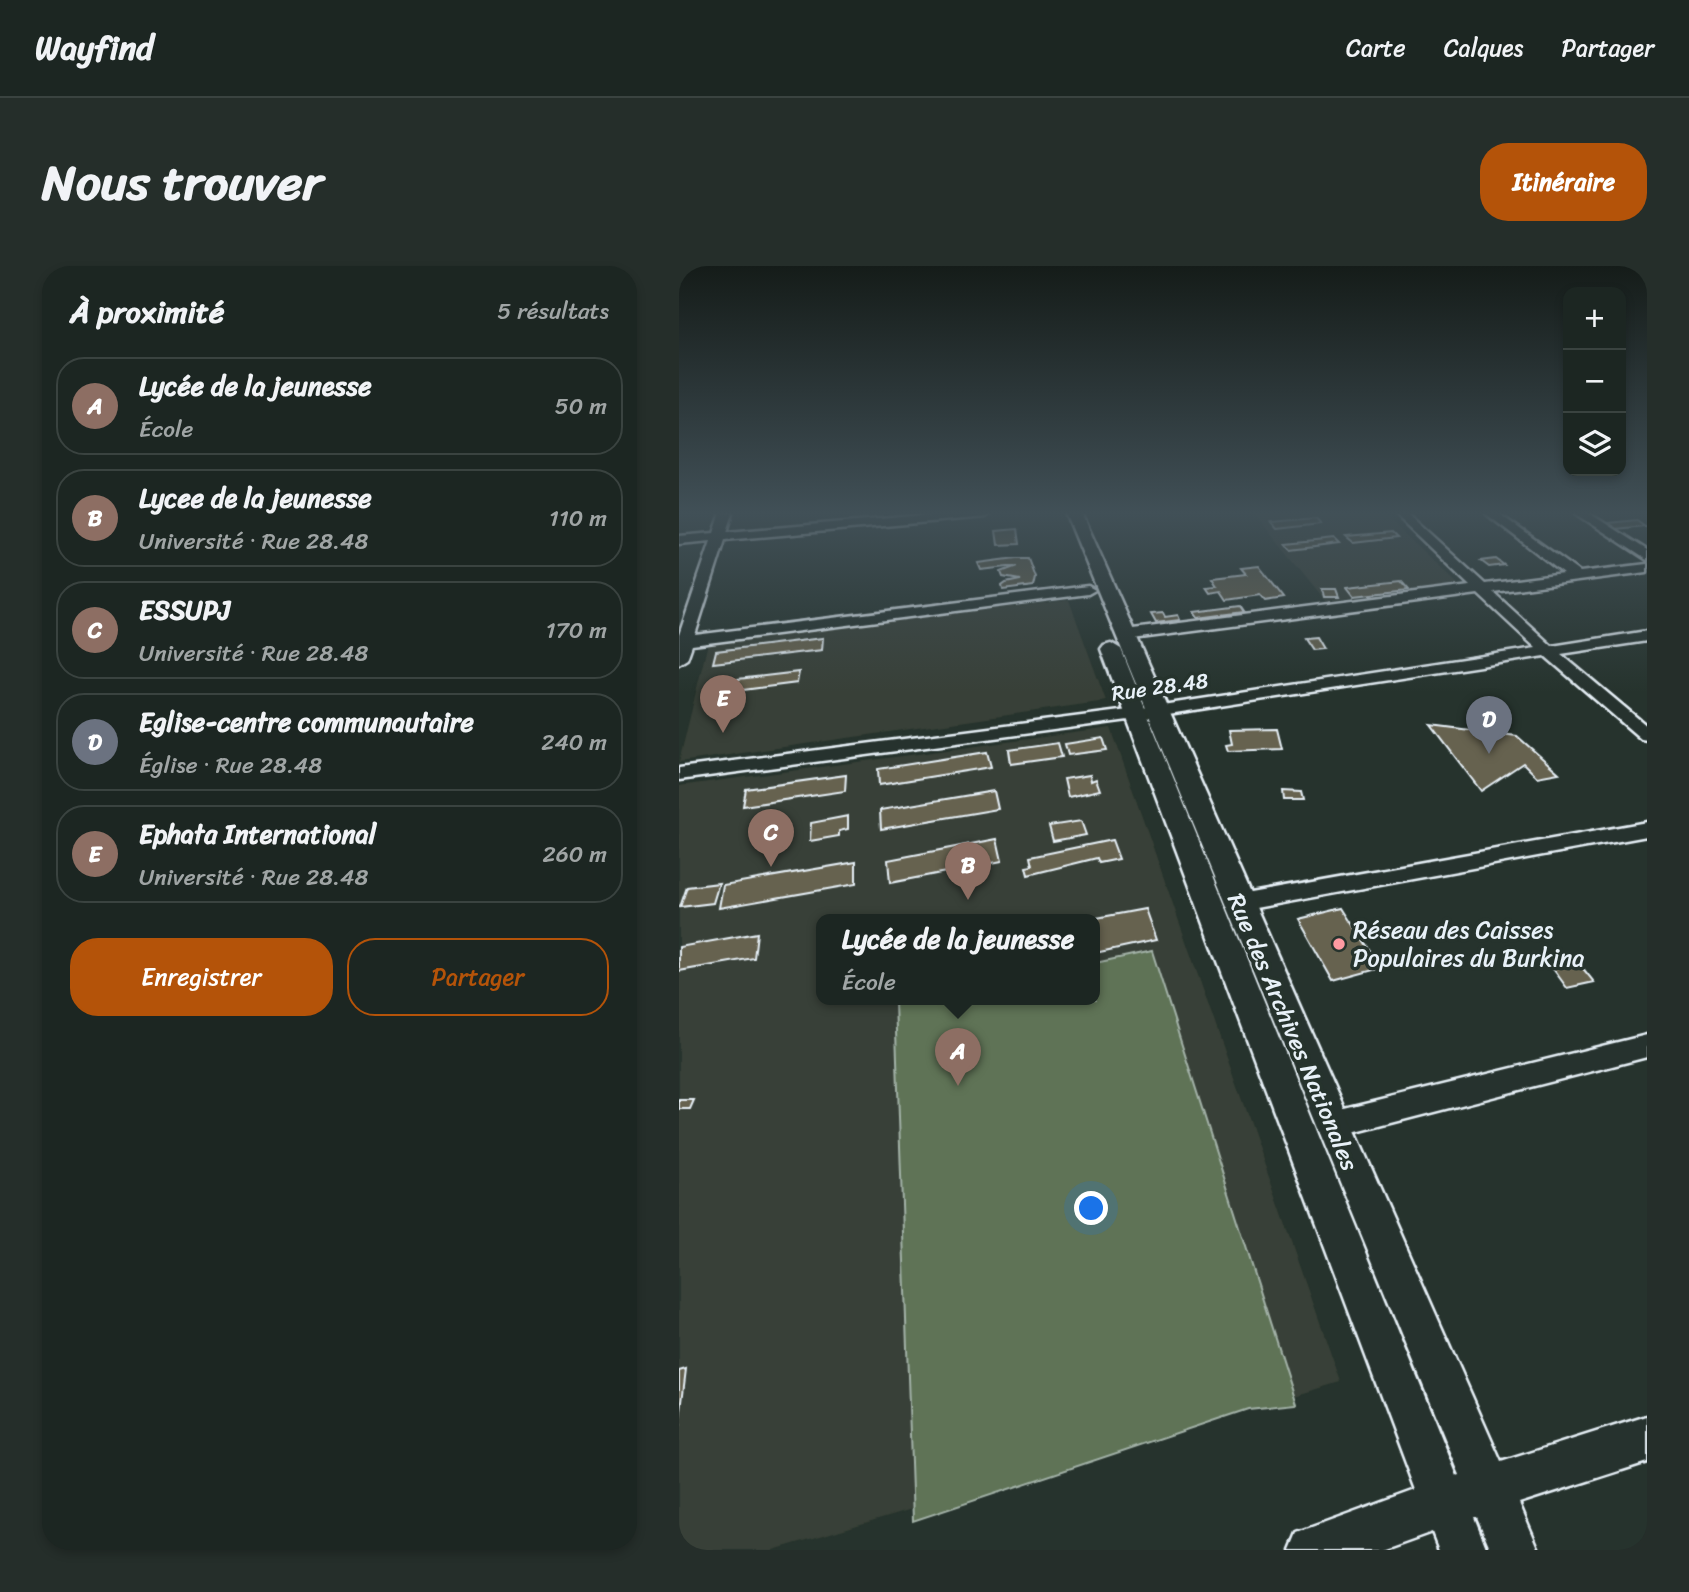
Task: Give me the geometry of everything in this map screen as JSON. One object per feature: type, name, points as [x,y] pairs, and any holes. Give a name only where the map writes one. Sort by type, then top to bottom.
[{"type":"street","points":[[679,659],[707,573]]},
{"type":"street","name":"Rue des Archives Nationales","points":[[1081,573],[1239,903],[1487,1491],[1515,1550]]},
{"type":"street","name":"Rue des Archives Nationales","points":[[1099,573],[1125,635],[1147,712],[1443,1504],[1463,1550]]},
{"type":"street","points":[[1465,573],[1548,651],[1643,728]]},
{"type":"street","points":[[1572,573],[1577,577]]},
{"type":"street","points":[[1125,635],[1609,573]]},
{"type":"street","points":[[686,641],[1088,590]]},
{"type":"street","name":"Rue 28.48","points":[[679,774],[1147,712],[1647,636]]},
{"type":"street","points":[[1239,903],[1647,829]]},
{"type":"street","points":[[1333,1125],[1647,1046]]},
{"type":"street","points":[[1315,1550],[1443,1504],[1647,1439]]},
{"type":"shaded area","points":[[1302,573],[1446,573],[1459,585],[1325,601]]},
{"type":"shaded area","points":[[1069,600],[1106,701],[679,762],[708,643]]},
{"type":"shaded area","points":[[1111,728],[1341,1382],[773,1550],[679,1550],[679,786]]},
{"type":"green space","points":[[1152,951],[1296,1404],[1248,1409],[913,1521],[895,1005],[1100,1005],[1100,962]]},
{"type":"building","points":[[1001,573],[1033,573],[1035,577],[1033,586],[1003,590],[1002,586],[1006,583],[1020,580],[1003,577]]},
{"type":"building","points":[[1264,573],[1284,598],[1265,601],[1260,595],[1227,600],[1221,591],[1210,593],[1206,587],[1217,586],[1212,578]]},
{"type":"building","points":[[1401,581],[1409,590],[1354,596],[1347,587]]},
{"type":"building","points":[[1322,589],[1336,589],[1339,597],[1324,597]]},
{"type":"building","points":[[1240,606],[1244,612],[1198,618],[1194,612]]},
{"type":"building","points":[[1163,613],[1165,617],[1178,615],[1180,620],[1156,623],[1151,614]]},
{"type":"building","points":[[1316,637],[1323,649],[1312,650],[1304,638]]},
{"type":"building","points":[[823,638],[822,650],[713,663],[716,651]]},
{"type":"building","points":[[799,672],[797,683],[735,691],[738,679]]},
{"type":"building","points":[[1479,723],[1500,723],[1503,728],[1482,728]]},
{"type":"building","points":[[1431,725],[1517,736],[1559,773],[1537,777],[1523,763],[1481,791]]},
{"type":"building","points":[[1277,729],[1282,749],[1228,751],[1226,745],[1232,744],[1229,730]]},
{"type":"building","points":[[1103,738],[1107,750],[1068,755],[1065,744]]},
{"type":"building","points":[[1058,743],[1062,757],[1011,764],[1009,750]]},
{"type":"building","points":[[987,752],[991,767],[879,785],[878,769]]},
{"type":"building","points":[[846,775],[845,791],[743,806],[746,789]]},
{"type":"building","points":[[1090,775],[1091,781],[1096,779],[1100,790],[1068,797],[1064,779]]},
{"type":"building","points":[[994,791],[998,809],[881,829],[880,810]]},
{"type":"building","points":[[1283,791],[1301,792],[1303,800],[1284,800]]},
{"type":"building","points":[[848,816],[848,829],[839,831],[839,836],[810,841],[811,823]]},
{"type":"building","points":[[1081,821],[1086,835],[1053,841],[1049,826]]},
{"type":"building","points":[[997,839],[1002,861],[890,883],[888,860]]},
{"type":"building","points":[[1112,840],[1119,859],[1099,863],[1097,858],[1028,875],[1026,867],[1032,866],[1030,857]]},
{"type":"building","points":[[856,862],[856,884],[719,908],[723,885]]},
{"type":"building","points":[[719,883],[713,903],[680,907],[687,887]]},
{"type":"building","points":[[1343,908],[1381,968],[1333,981],[1298,919]]},
{"type":"building","points":[[1145,909],[1156,940],[1100,952],[1100,917]]},
{"type":"building","points":[[757,933],[754,958],[679,971],[679,947]]},
{"type":"building","points":[[1577,961],[1594,982],[1567,988],[1551,966]]},
{"type":"building","points":[[679,1100],[694,1100],[690,1109],[679,1109]]},
{"type":"building","points":[[686,1369],[679,1427],[679,1371]]},
{"type":"place","name":"Ephata International","points":[[723,733]]},
{"type":"place","name":"Eglise-centre communautaire","points":[[1489,754]]},
{"type":"place","name":"ESSUPJ","points":[[771,867]]},
{"type":"place","name":"Lycee de la jeunesse","points":[[968,900]]},
{"type":"place","name":"Réseau des Caisses Populaires du Burkina","points":[[1339,944]]},
{"type":"place","name":"Lycée de la jeunesse","points":[[958,1086]]}]
